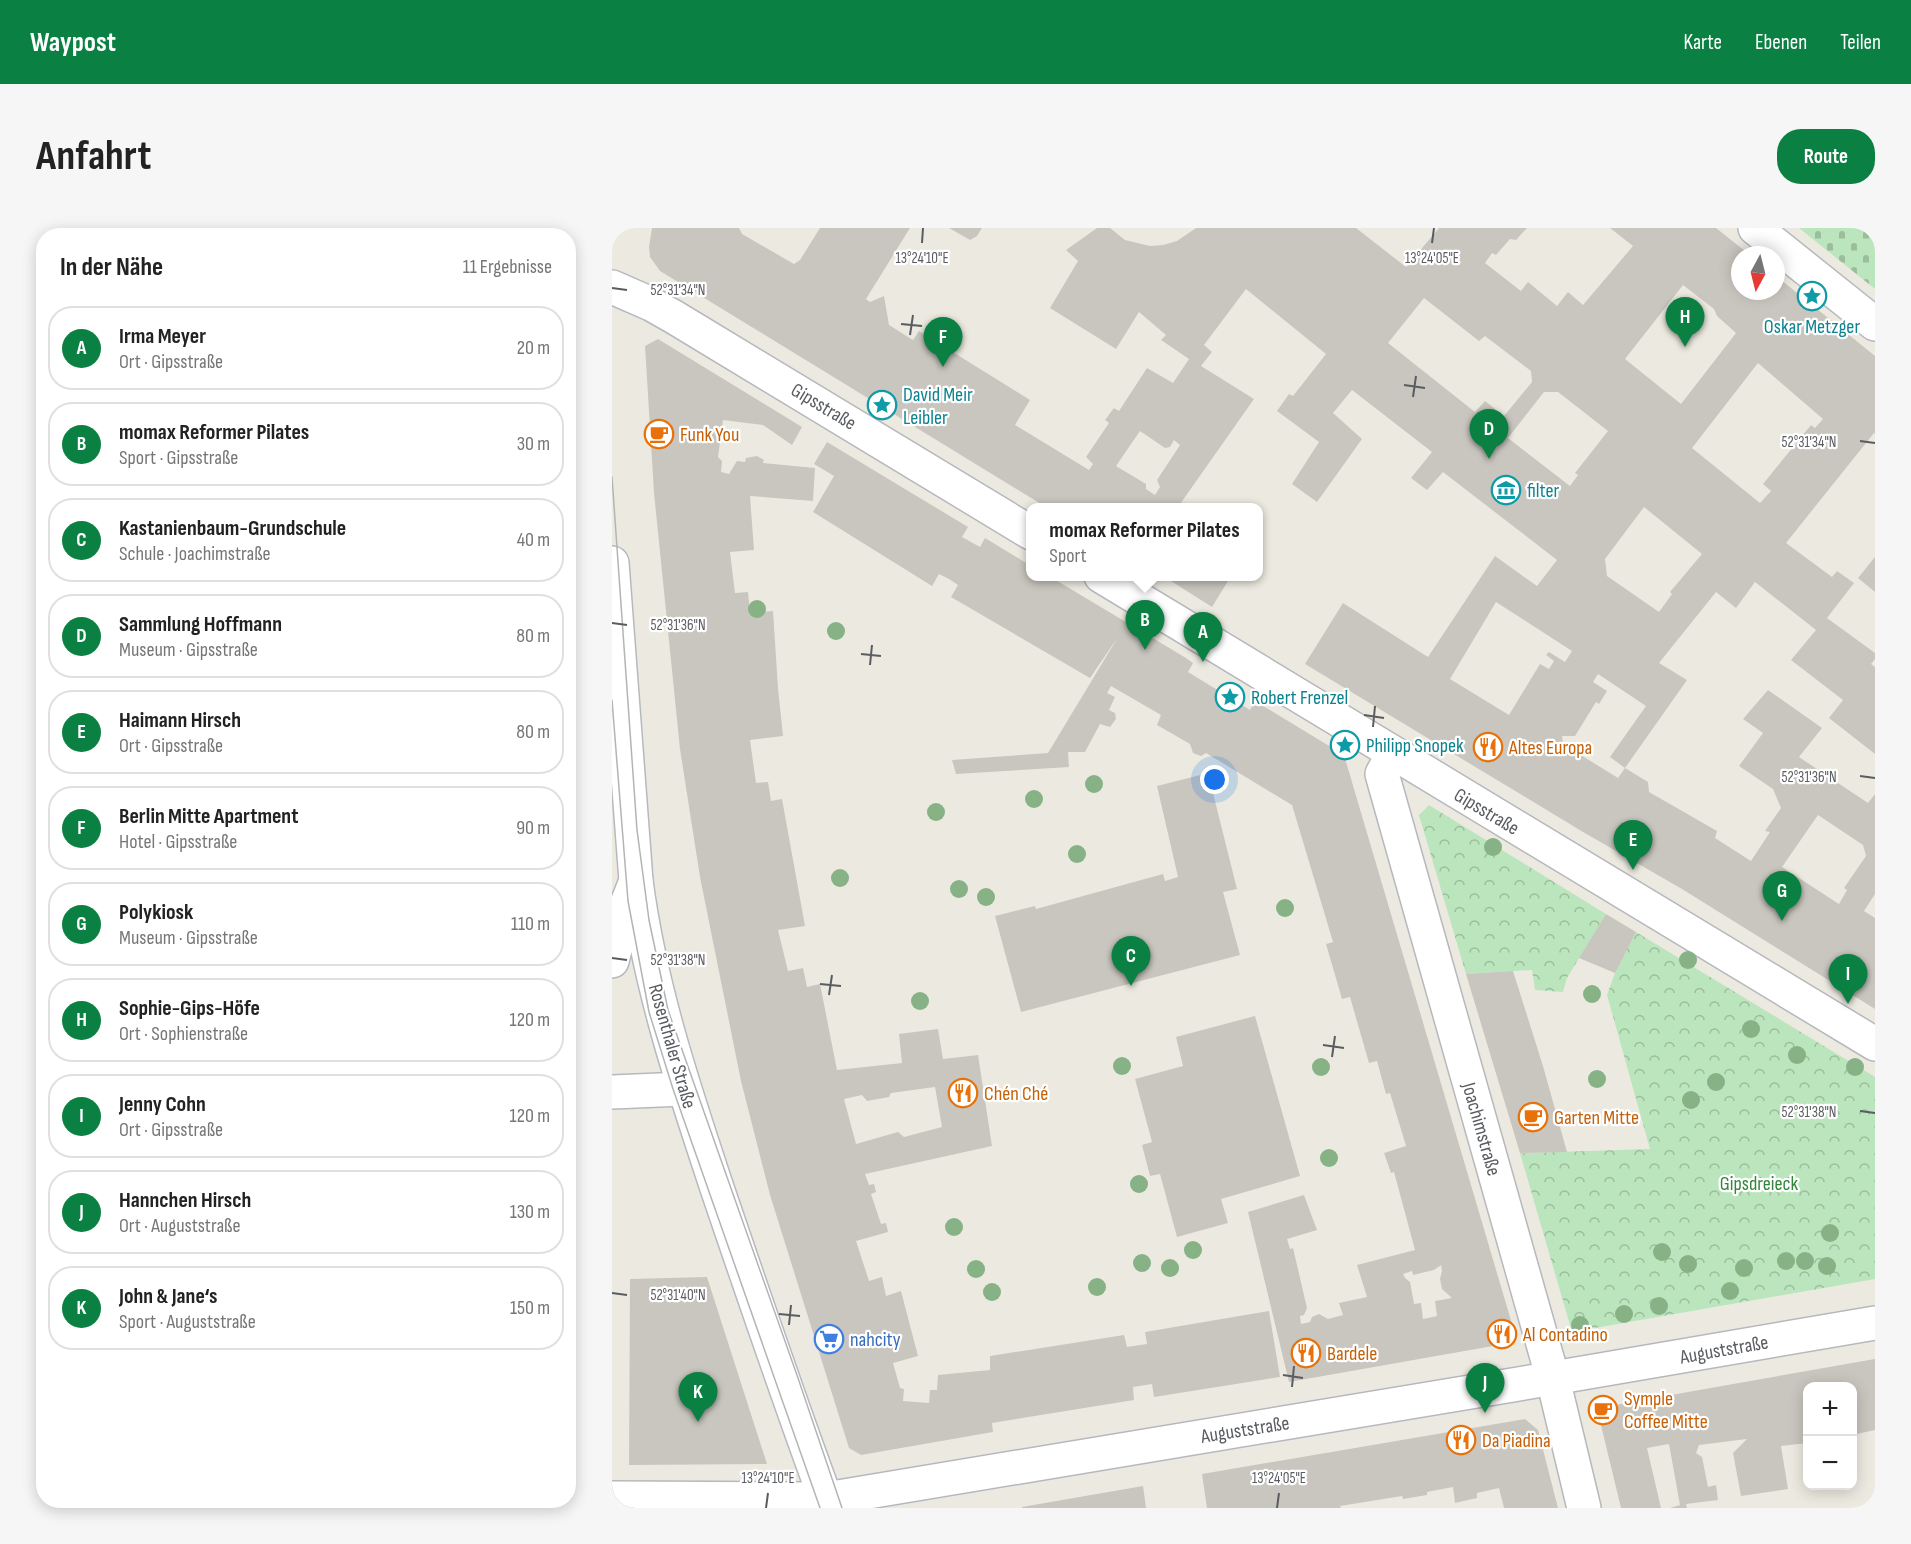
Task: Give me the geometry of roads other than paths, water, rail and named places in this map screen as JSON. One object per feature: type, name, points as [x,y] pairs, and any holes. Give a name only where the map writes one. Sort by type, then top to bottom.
[{"type":"street","points":[[1755,228],[1875,324]]},
{"type":"street","name":"Gipsstraße","points":[[612,287],[651,304],[826,407],[1026,530]]},
{"type":"street","name":"Rosenthaler Straße","points":[[612,563],[636,881],[658,1004],[683,1089],[827,1503]]},
{"type":"street","name":"Gipsstraße","points":[[1109,581],[1875,1044]]},
{"type":"street","name":"Joachimstraße","points":[[1393,754],[1382,774],[1553,1379],[1584,1508]]},
{"type":"street","points":[[612,961],[628,901],[636,881]]},
{"type":"street","points":[[612,1092],[683,1089]]},
{"type":"street","name":"Auguststraße","points":[[612,1498],[827,1503],[1875,1323]]},
{"type":"tram line","points":[[612,477],[637,830],[649,920],[668,1010],[842,1508]]},
{"type":"tram line","points":[[612,700],[628,901],[649,1012],[673,1089],[820,1508]]},
{"type":"place","name":"Oskar Metzger","points":[[1812,296]]},
{"type":"place","name":"Sophie-Gips-Höfe","points":[[1685,347]]},
{"type":"place","name":"Berlin Mitte Apartment","points":[[943,367]]},
{"type":"place","name":"David Meir Leibler","points":[[882,405]]},
{"type":"place","name":"Funk You","points":[[659,434]]},
{"type":"place","name":"Sammlung Hoffmann","points":[[1489,459]]},
{"type":"place","name":"filter","points":[[1506,490]]},
{"type":"place","name":"momax Reformer Pilates","points":[[1145,650]]},
{"type":"place","name":"Irma Meyer","points":[[1203,662]]},
{"type":"place","name":"Robert Frenzel","points":[[1230,697]]},
{"type":"place","name":"Philipp Snopek","points":[[1345,745]]},
{"type":"place","name":"Altes Europa","points":[[1488,747]]},
{"type":"place","name":"Haimann Hirsch","points":[[1633,870]]},
{"type":"place","name":"Polykiosk","points":[[1782,921]]},
{"type":"place","name":"Kastanienbaum-Grundschule","points":[[1131,986]]},
{"type":"place","name":"Jenny Cohn","points":[[1848,1004]]},
{"type":"place","name":"Chén Ché","points":[[963,1093]]},
{"type":"place","name":"Garten Mitte","points":[[1533,1117]]},
{"type":"place","name":"Al Contadino","points":[[1502,1334]]},
{"type":"place","name":"nahcity","points":[[829,1339]]},
{"type":"place","name":"Bardele","points":[[1306,1353]]},
{"type":"place","name":"Symple Coffee Mitte","points":[[1603,1410]]},
{"type":"place","name":"Hannchen Hirsch","points":[[1485,1413]]},
{"type":"place","name":"John & Jane‘s","points":[[698,1422]]},
{"type":"place","name":"Da Piadina","points":[[1461,1440]]},
{"type":"park label","name":"Gipsdreieck","points":[[1759,1183]]}]
